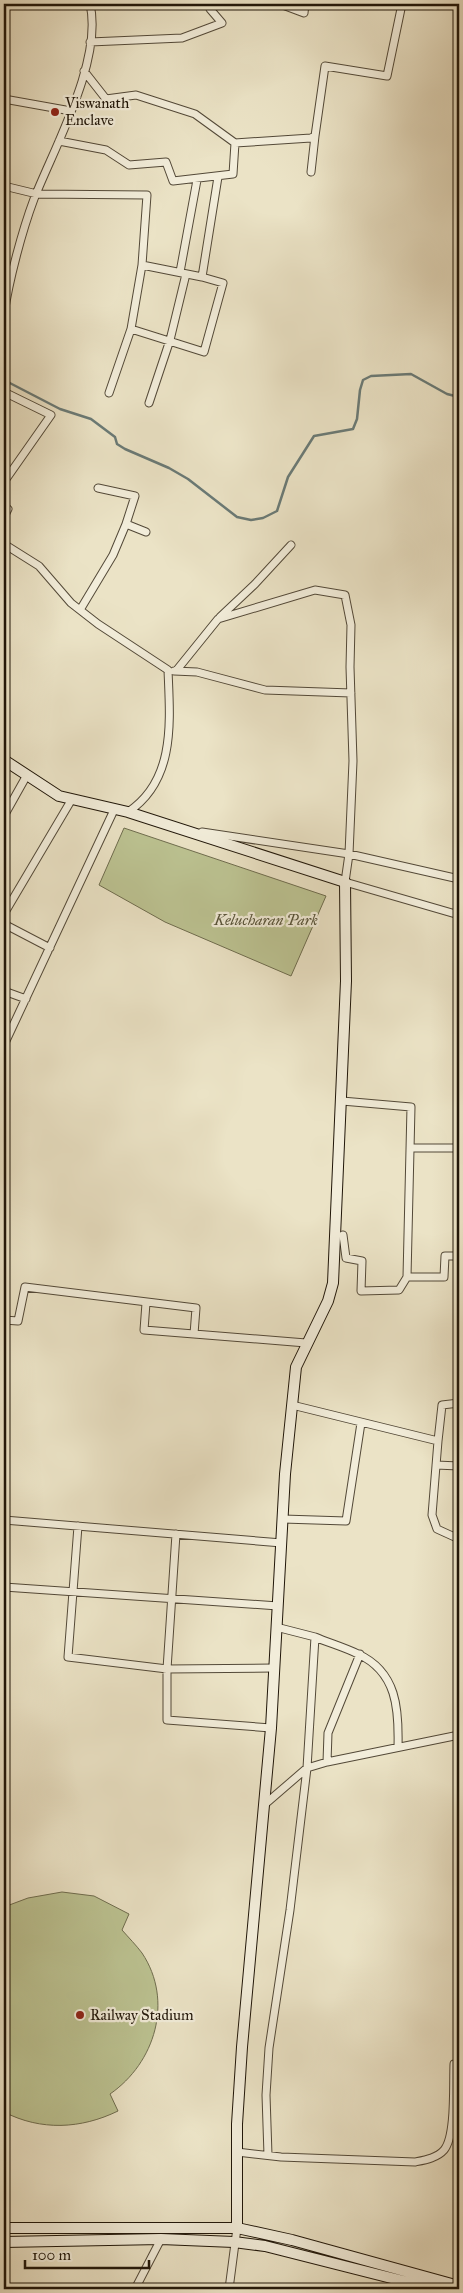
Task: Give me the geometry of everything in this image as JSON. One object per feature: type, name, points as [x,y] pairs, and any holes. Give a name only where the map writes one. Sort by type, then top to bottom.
[{"type":"street","points":[[4,314],[36,194],[71,111],[84,71],[94,18],[90,4]]},
{"type":"street","points":[[90,42],[182,38],[222,23],[210,9],[217,4]]},
{"type":"street","points":[[280,4],[304,13],[305,4]]},
{"type":"street","points":[[311,172],[325,66],[387,76],[402,4]]},
{"type":"street","points":[[84,71],[106,99],[136,95],[194,114],[234,143],[315,136]]},
{"type":"street","points":[[4,99],[71,111]]},
{"type":"street","points":[[59,141],[106,150],[129,165],[166,162],[173,182],[233,174],[234,143]]},
{"type":"street","points":[[202,277],[218,176]]},
{"type":"street","points":[[149,403],[170,340],[183,273],[197,180]]},
{"type":"street","points":[[4,186],[36,194],[147,195],[142,265],[131,329],[110,393]]},
{"type":"street","points":[[131,329],[204,352],[223,283],[142,265]]},
{"type":"street","points":[[4,392],[51,415],[4,482]]},
{"type":"street","points":[[80,610],[113,555],[135,496],[98,488]]},
{"type":"street","points":[[4,506],[8,509],[4,517]]},
{"type":"street","points":[[126,524],[146,532]]},
{"type":"street","points":[[4,544],[39,566],[80,610],[98,624],[172,670],[197,672],[265,690],[351,693]]},
{"type":"street","points":[[128,812],[140,804],[159,780],[166,755],[171,707],[172,670],[218,619],[256,584],[291,545]]},
{"type":"street","points":[[218,619],[315,590],[346,595],[351,625],[353,761],[349,854],[345,882],[346,981],[333,1283],[328,1301],[296,1367],[292,1405],[273,1668],[271,1728],[242,2047],[237,2152],[237,2228],[228,2289]]},
{"type":"street","points":[[4,760],[59,796],[128,812],[345,882],[459,915]]},
{"type":"street","points":[[4,816],[27,775]]},
{"type":"street","points":[[4,914],[72,799]]},
{"type":"street","points":[[4,1045],[114,810]]},
{"type":"street","points":[[177,828],[349,854],[459,879]]},
{"type":"street","points":[[4,924],[50,948]]},
{"type":"street","points":[[4,991],[26,1000]]},
{"type":"street","points":[[342,1101],[412,1107],[407,1277],[399,1290],[361,1291],[362,1261],[346,1258],[344,1235]]},
{"type":"street","points":[[410,1148],[459,1148]]},
{"type":"street","points":[[407,1277],[444,1277],[445,1256],[459,1256]]},
{"type":"street","points":[[4,1320],[18,1321],[25,1287],[196,1308],[194,1334]]},
{"type":"street","points":[[146,1303],[144,1330],[306,1343]]},
{"type":"street","points":[[459,1402],[442,1404],[432,1514],[437,1529],[459,1539]]},
{"type":"street","points":[[292,1405],[438,1441]]},
{"type":"street","points":[[283,1519],[346,1521],[361,1422]]},
{"type":"street","points":[[436,1465],[459,1466]]},
{"type":"street","points":[[4,1520],[282,1543]]},
{"type":"street","points":[[78,1526],[68,1657],[167,1668],[273,1668]]},
{"type":"street","points":[[176,1534],[167,1668],[168,1720],[271,1728]]},
{"type":"street","points":[[4,1587],[278,1606]]},
{"type":"street","points":[[276,1628],[315,1637],[360,1654],[386,1675],[397,1703],[398,1747]]},
{"type":"street","points":[[268,2156],[266,2095],[269,2048],[290,1910],[307,1768],[315,1637]]},
{"type":"street","points":[[327,1762],[328,1732],[360,1654]]},
{"type":"street","points":[[264,1805],[307,1768],[327,1762],[459,1735]]},
{"type":"street","points":[[237,2152],[268,2156],[415,2162],[430,2160],[444,2150],[450,2138],[454,2064],[459,2064]]},
{"type":"street","points":[[4,2228],[237,2228],[292,2240],[459,2286]]},
{"type":"street","points":[[135,2289],[161,2239]]},
{"type":"street","points":[[4,2242],[161,2239],[234,2242],[265,2246],[435,2289]]},
{"type":"green space","name":"Kelucharan Park","points":[[124,828],[326,896],[291,976],[165,922],[99,885]]},
{"type":"green space","name":"Railway Stadium","points":[[62,1892],[94,1896],[129,1914],[122,1930],[142,1953],[152,1972],[157,1991],[158,2011],[155,2030],[138,2066],[126,2081],[110,2094],[118,2111],[104,2117],[75,2124],[47,2125],[18,2118],[4,2112],[4,1929],[7,1927],[4,1907],[28,1898]]},
{"type":"waterway","points":[[4,380],[60,409],[91,419],[115,437],[117,444],[169,468],[188,479],[237,517],[251,520],[263,518],[277,511],[288,477],[314,436],[353,429],[357,419],[363,380],[371,376],[411,374],[447,394],[459,397]]},
{"type":"place","name":"Viswanath Enclave","points":[[55,112]]},
{"type":"place","name":"Railway Stadium","points":[[80,2015]]}]
